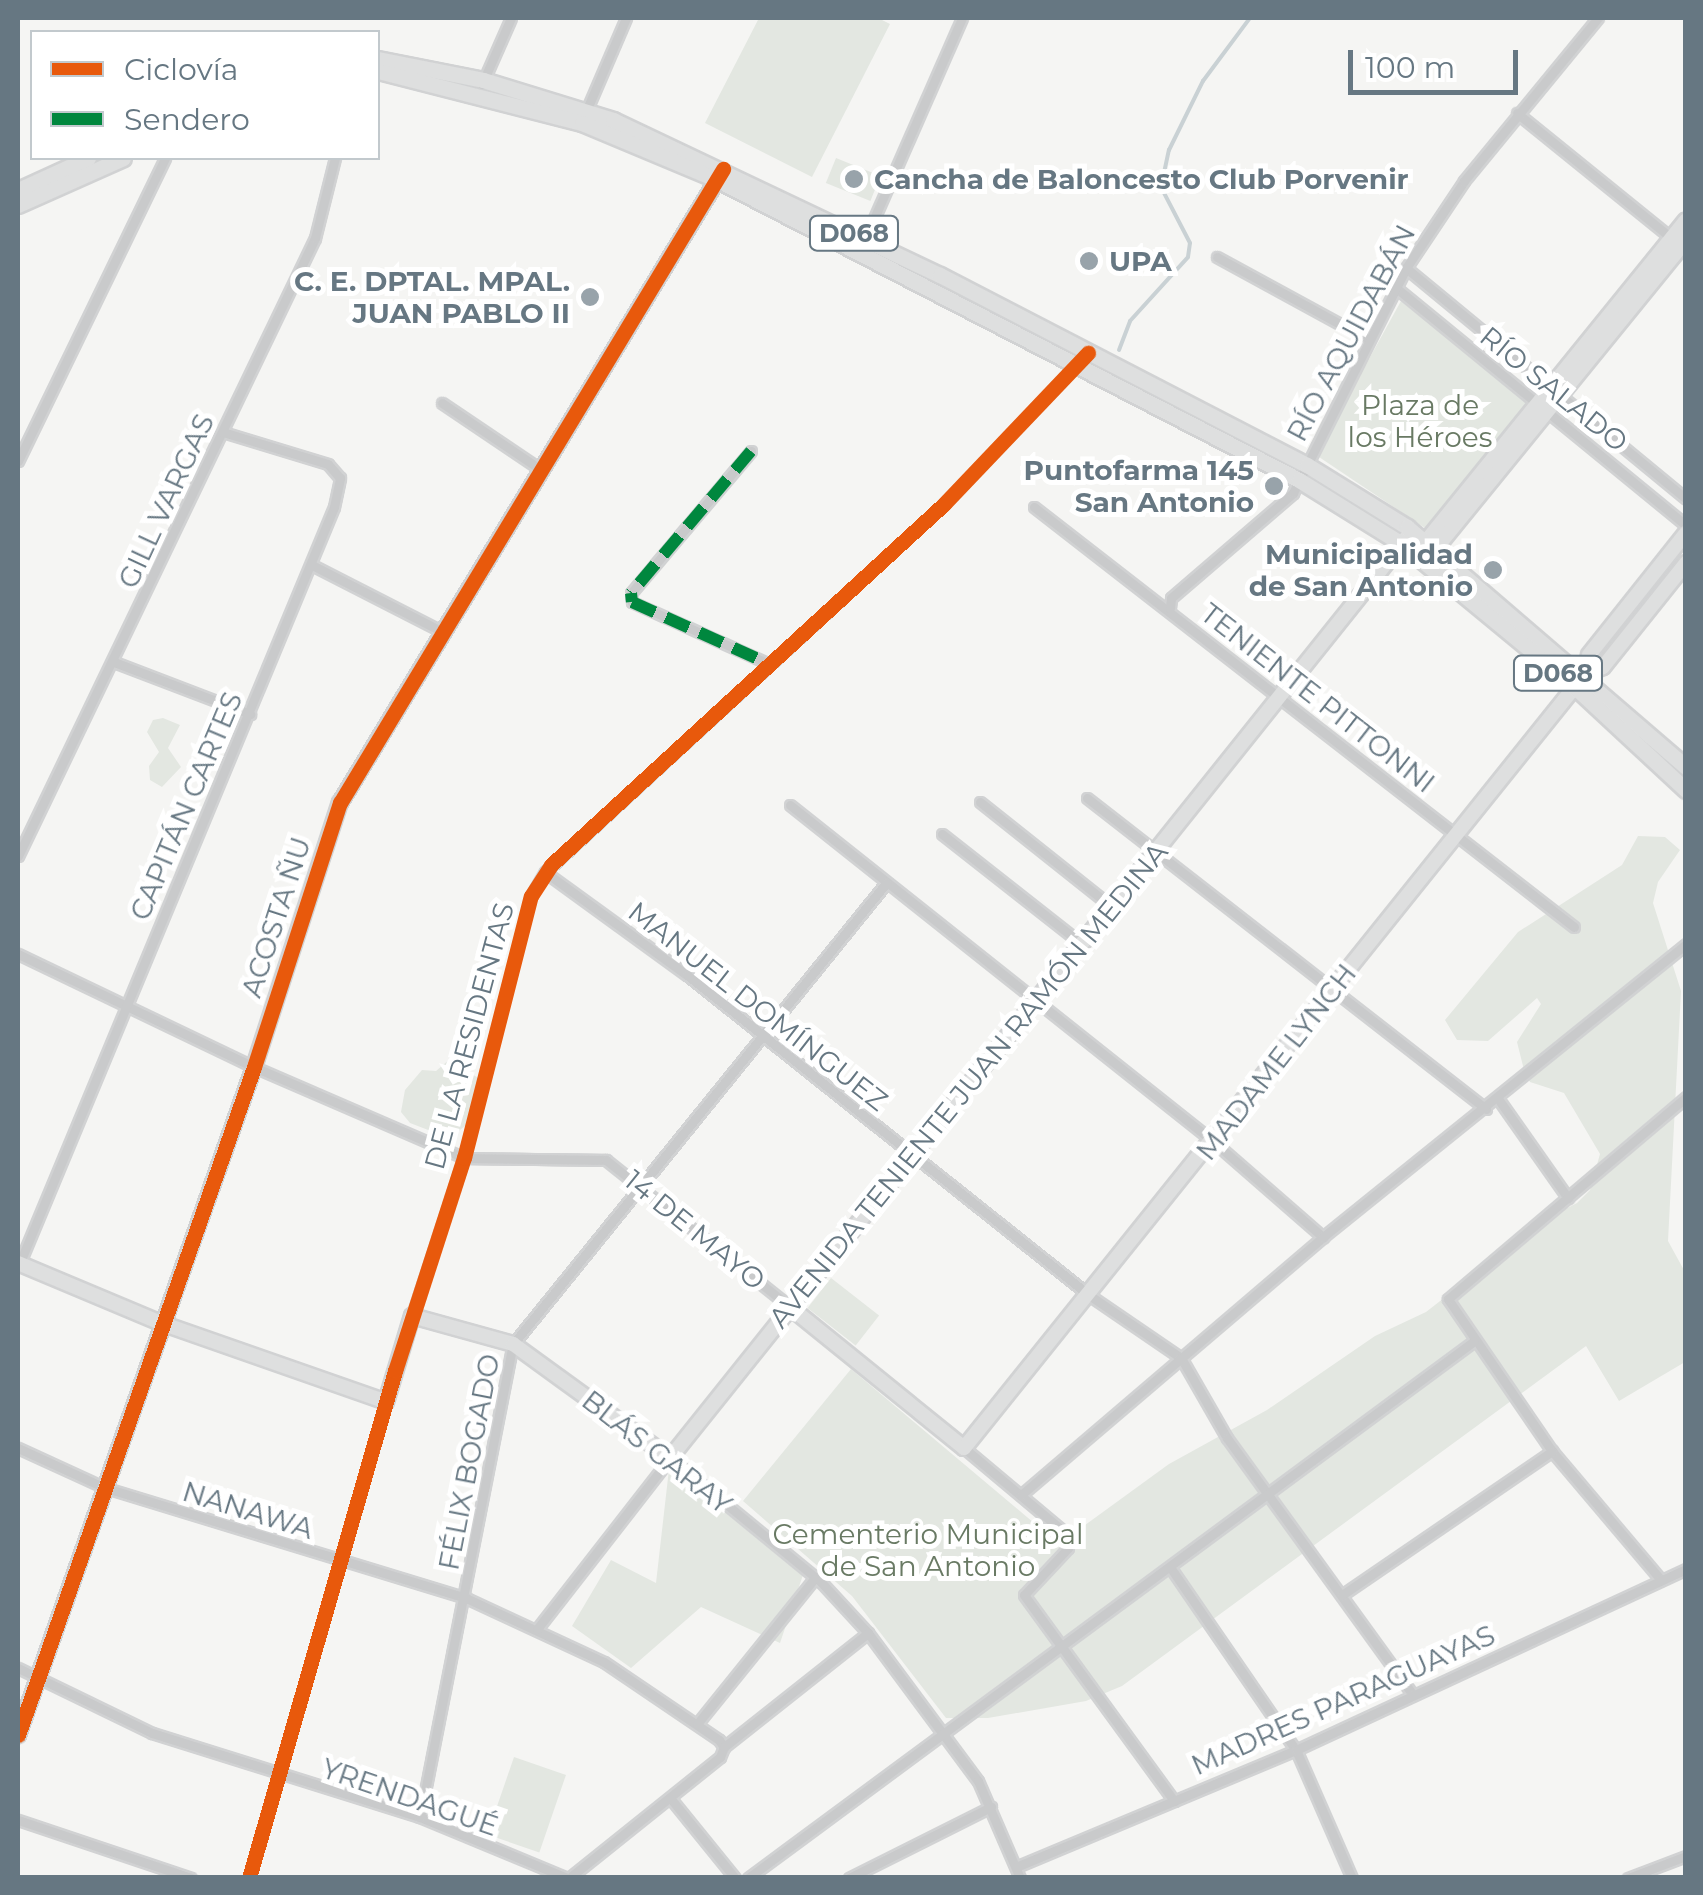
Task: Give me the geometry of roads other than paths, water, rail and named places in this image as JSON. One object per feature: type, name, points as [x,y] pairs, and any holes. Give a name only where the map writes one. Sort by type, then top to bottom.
[{"type":"main road","name":"D068","points":[[380,60],[584,116],[721,174],[1303,472],[1419,547],[1686,767]]},
{"type":"main road","name":"D068","points":[[380,71],[481,87]]},
{"type":"main road","points":[[18,190],[84,160]]},
{"type":"main road","points":[[18,204],[117,160]]},
{"type":"main road","name":"D068","points":[[1580,680],[1686,790]]},
{"type":"street","points":[[481,87],[511,18]]},
{"type":"street","points":[[584,116],[626,18]]},
{"type":"street","points":[[863,245],[962,18]]},
{"type":"street","name":"RÍO AQUIDABÁN","points":[[1170,608],[1171,598],[1266,520],[1303,472],[1406,268],[1516,113],[1598,18]]},
{"type":"street","points":[[1516,113],[1681,243]]},
{"type":"street","points":[[18,460],[164,160]]},
{"type":"street","name":"GILL VARGAS","points":[[18,853],[114,662],[315,238],[334,160]]},
{"type":"street","name":"ACOSTA ÑU","points":[[18,1735],[254,1067],[340,803],[721,174]]},
{"type":"street","name":"AVENIDA TENIENTE JUAN RAMÓN MEDINA","points":[[536,1629],[1279,696],[1419,547],[1541,407],[1681,243],[1686,220]]},
{"type":"street","points":[[1218,257],[1369,340]]},
{"type":"street","name":"RÍO SALADO","points":[[1406,268],[1686,498]]},
{"type":"street","name":"RÍO SALADO","points":[[1395,287],[1686,529]]},
{"type":"street","points":[[1478,354],[1494,341]]},
{"type":"street","name":"DE LA RESIDENTAS","points":[[249,1878],[386,1402],[464,1158],[532,896],[545,872],[944,504],[1085,359]]},
{"type":"street","points":[[442,403],[540,469]]},
{"type":"street","name":"CAPITÁN CARTES","points":[[18,1265],[124,1004],[314,566],[334,507],[336,470],[223,432]]},
{"type":"street","points":[[751,451],[631,593],[632,602],[769,664]]},
{"type":"street","name":"TENIENTE PITTONNI","points":[[1034,507],[1170,608],[1574,928]]},
{"type":"street","points":[[1580,680],[1589,655],[1686,529]]},
{"type":"street","points":[[1580,680],[1603,667],[1686,563]]},
{"type":"street","points":[[314,566],[445,634]]},
{"type":"street","points":[[114,662],[250,714]]},
{"type":"street","name":"MADAME LYNCH","points":[[964,1448],[1214,1142],[1580,680]]},
{"type":"street","points":[[1087,798],[1486,1109]]},
{"type":"street","points":[[980,802],[1112,908]]},
{"type":"street","points":[[790,805],[1214,1142],[1323,1238]]},
{"type":"street","points":[[942,834],[1082,944]]},
{"type":"street","name":"MANUEL DOMÍNGUEZ","points":[[545,872],[1090,1295],[1181,1358]]},
{"type":"street","name":"FÉLIX BOGADO","points":[[420,1817],[514,1344],[638,1183],[763,1038],[887,882]]},
{"type":"street","points":[[1021,1495],[1323,1238],[1500,1100],[1686,944]]},
{"type":"street","name":"14 DE MAYO","points":[[18,954],[254,1067],[464,1158],[592,1156],[638,1183],[1021,1495],[1070,1540],[1023,1591],[1066,1646]]},
{"type":"street","points":[[1661,1580],[1552,1451],[1472,1342],[1448,1299],[1686,1097]]},
{"type":"street","points":[[1500,1100],[1568,1198]]},
{"type":"street","points":[[18,1265],[161,1324],[386,1402]]},
{"type":"street","name":"BLÁS GARAY","points":[[412,1316],[514,1344],[670,1458],[815,1578],[868,1633],[945,1734],[991,1807],[1018,1872]]},
{"type":"street","points":[[748,1878],[1472,1342]]},
{"type":"street","points":[[1181,1358],[1218,1424],[1270,1491],[1412,1695]]},
{"type":"street","name":"NANAWA","points":[[18,1448],[103,1488],[466,1598],[604,1662],[697,1724],[724,1750]]},
{"type":"street","points":[[1342,1596],[1552,1451]]},
{"type":"street","points":[[1170,1567],[1296,1750],[1352,1878]]},
{"type":"street","name":"MADRES PARAGUAYAS","points":[[1018,1872],[1174,1800],[1296,1750],[1686,1568]]},
{"type":"street","points":[[697,1724],[815,1578]]},
{"type":"street","points":[[568,1878],[671,1798],[868,1633]]},
{"type":"street","points":[[1066,1646],[1174,1800]]},
{"type":"street","name":"YRENDAGUÉ","points":[[18,1668],[152,1733],[280,1778],[420,1817],[568,1878]]},
{"type":"street","points":[[671,1798],[736,1878]]},
{"type":"street","points":[[850,1878],[991,1807]]},
{"type":"street","points":[[18,1820],[192,1878]]},
{"type":"street","points":[[1628,1878],[1686,1856]]},
{"type":"waterway","points":[[1119,350],[1130,321],[1188,257],[1190,243],[1161,187],[1169,150],[1203,81],[1250,18]]},
{"type":"place","name":"Cancha de Baloncesto Club Porvenir","points":[[854,179]]},
{"type":"place","name":"UPA","points":[[1089,261]]},
{"type":"place","name":"C. E. DPTAL. MPAL. JUAN PABLO II","points":[[590,297]]},
{"type":"place","name":"Puntofarma 145 San Antonio","points":[[1274,486]]},
{"type":"place","name":"Municipalidad de San Antonio","points":[[1493,570]]},
{"type":"park label","name":"Plaza de los Héroes","points":[[1420,421]]},
{"type":"park label","name":"Cementerio Municipal de San Antonio","points":[[928,1550]]}]
